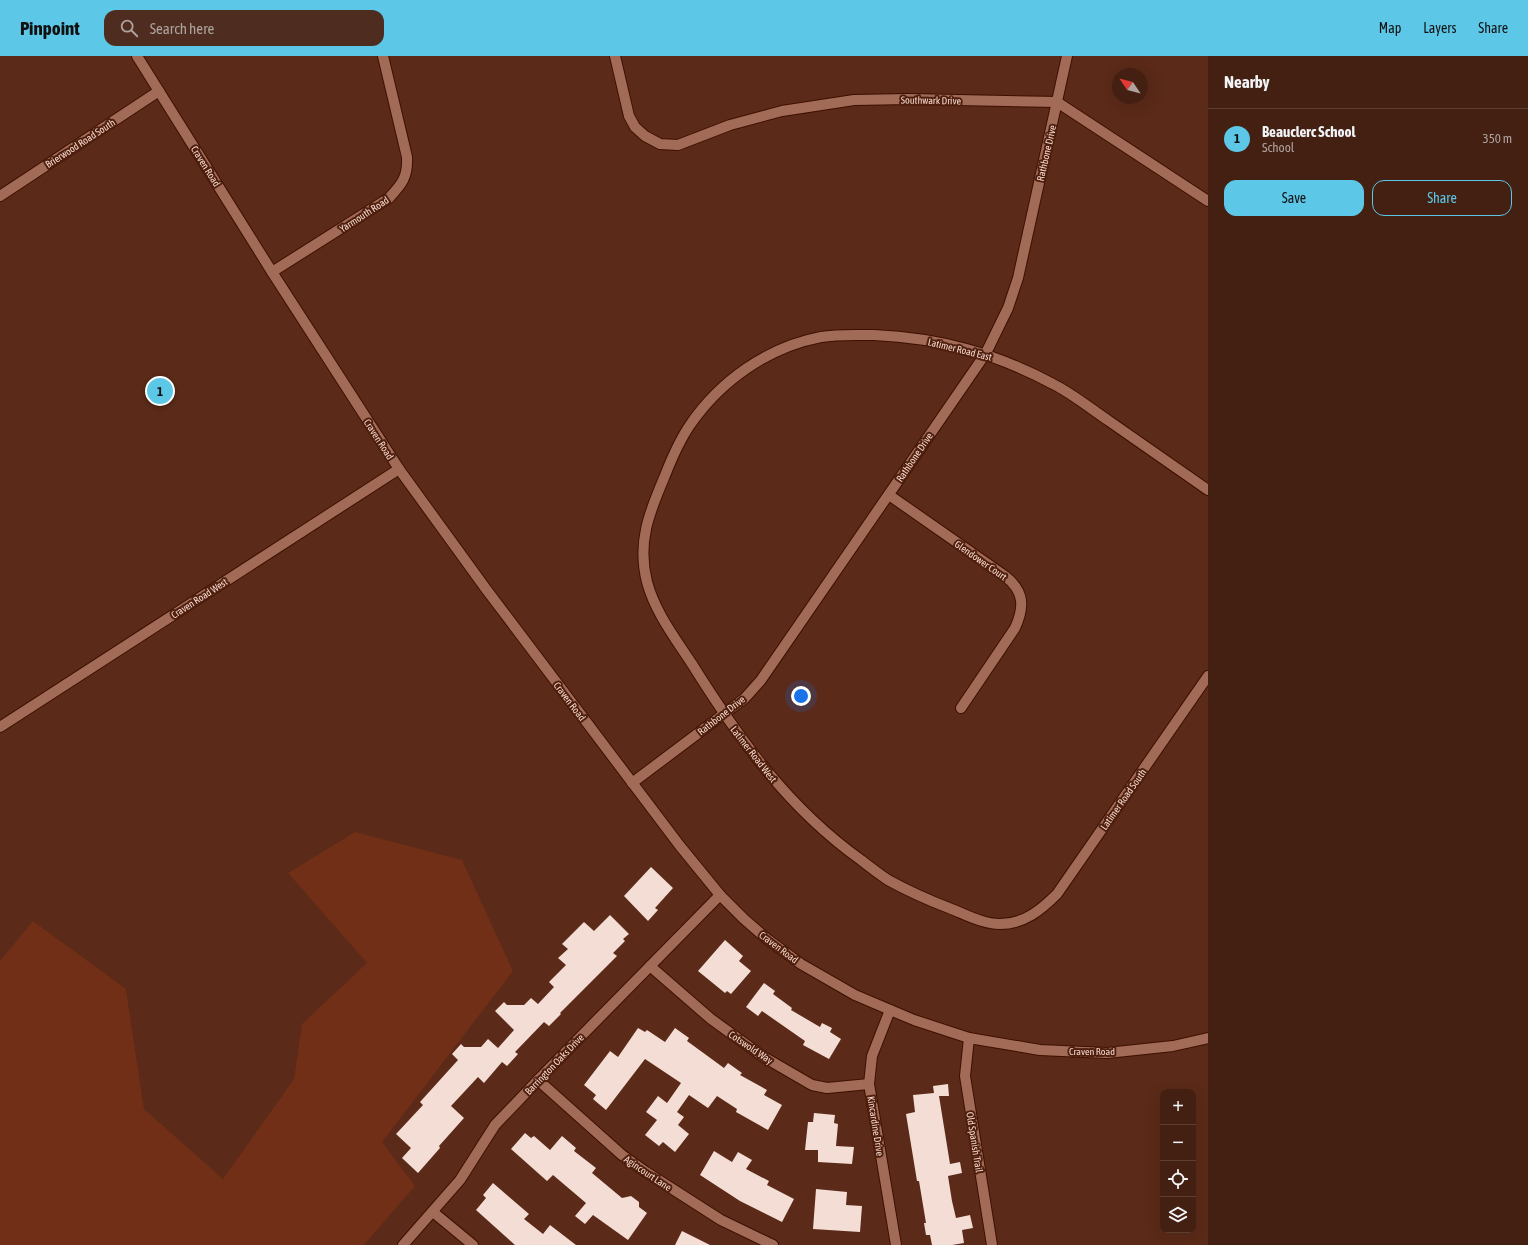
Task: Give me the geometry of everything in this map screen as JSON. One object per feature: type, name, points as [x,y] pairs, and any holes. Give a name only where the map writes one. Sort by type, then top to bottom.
[{"type":"street","name":"Craven Road","points":[[137,56],[272,272],[399,469],[486,589],[680,846],[720,894],[761,934],[801,964],[854,995],[914,1020],[969,1038],[1040,1050],[1107,1053],[1173,1046],[1208,1038]]},
{"type":"street","name":"Yarmouth Road","points":[[272,272],[389,198],[401,185],[408,170],[407,157],[384,56]]},
{"type":"street","name":"Southwark Drive","points":[[615,56],[629,116],[635,127],[645,136],[660,144],[678,145],[730,125],[782,111],[854,100],[910,99],[1057,102]]},
{"type":"street","name":"Rathbone Drive","points":[[632,783],[724,715],[745,698],[760,680],[986,354],[1008,308],[1018,278],[1068,56]]},
{"type":"street","name":"Brierwood Road South","points":[[0,196],[159,91]]},
{"type":"street","points":[[1057,102],[1208,201]]},
{"type":"street","name":"Latimer Road East","points":[[699,413],[726,384],[746,369],[774,353],[820,337],[849,334],[895,336],[944,343],[986,354],[1016,365],[1058,386],[1208,490]]},
{"type":"street","name":"Latimer Road West","points":[[699,413],[676,448],[650,510],[644,532],[644,556],[647,581],[656,607],[724,715],[772,779],[808,817],[845,849],[886,878],[927,899],[983,922],[1000,924],[1015,922],[1030,916]]},
{"type":"street","name":"Craven Road West","points":[[0,727],[399,469]]},
{"type":"street","name":"Glendower Court","points":[[889,495],[1005,576],[1018,589],[1021,598],[1021,610],[1015,628],[961,708]]},
{"type":"street","name":"Latimer Road South","points":[[1030,916],[1042,909],[1057,894],[1208,676]]},
{"type":"street","name":"Barrington Oaks Drive","points":[[403,1245],[460,1180],[496,1125],[720,894]]},
{"type":"street","name":"Cotswold Way","points":[[650,966],[711,1019],[762,1056],[812,1085],[827,1088],[869,1084]]},
{"type":"street","name":"Kincardine Drive","points":[[890,1010],[872,1056],[869,1084],[896,1245]]},
{"type":"street","name":"Old Spanish Trail","points":[[969,1038],[965,1076],[992,1245]]},
{"type":"street","name":"Agincourt Lane","points":[[538,1080],[617,1150],[646,1172],[721,1220],[773,1245]]},
{"type":"street","points":[[433,1212],[473,1245]]},
{"type":"shaded area","points":[[355,832],[462,860],[513,971],[382,1142],[415,1186],[364,1245],[0,1245],[0,961],[33,921],[126,989],[144,1109],[223,1179],[294,1079],[302,1024],[367,963],[288,873]]},
{"type":"building","points":[[651,867],[673,888],[655,908],[658,910],[648,921],[624,896]]},
{"type":"building","points":[[610,915],[629,934],[623,939],[625,941],[613,953],[617,956],[549,1026],[544,1022],[515,1052],[518,1054],[507,1066],[502,1062],[484,1083],[478,1077],[451,1106],[464,1118],[439,1146],[440,1148],[418,1173],[402,1158],[411,1148],[396,1134],[423,1105],[420,1102],[458,1060],[452,1054],[461,1044],[464,1047],[481,1047],[488,1039],[498,1048],[514,1030],[495,1011],[504,1002],[507,1005],[524,1005],[531,998],[538,1004],[554,987],[549,982],[566,965],[558,958],[568,949],[562,944],[584,922],[594,931]]},
{"type":"building","points":[[725,940],[743,956],[739,961],[751,971],[731,994],[727,991],[725,993],[698,971]]},
{"type":"building","points":[[764,983],[775,991],[773,994],[792,1008],[791,1010],[820,1027],[822,1023],[832,1028],[830,1032],[841,1039],[829,1059],[803,1045],[805,1041],[762,1011],[758,1016],[746,1007]]},
{"type":"building","points":[[638,1028],[645,1032],[647,1030],[665,1042],[675,1028],[689,1038],[687,1041],[724,1068],[728,1063],[742,1073],[740,1075],[767,1090],[764,1095],[782,1105],[768,1130],[736,1112],[737,1109],[717,1096],[708,1108],[689,1095],[677,1112],[684,1117],[678,1125],[689,1134],[675,1152],[663,1142],[659,1146],[645,1135],[657,1120],[646,1112],[658,1096],[667,1103],[681,1083],[645,1059],[606,1110],[593,1099],[596,1095],[584,1085],[610,1051],[618,1057]]},
{"type":"building","points":[[948,1084],[949,1096],[939,1096],[950,1164],[960,1162],[962,1173],[948,1176],[952,1201],[956,1218],[970,1215],[973,1228],[962,1230],[964,1243],[952,1245],[932,1245],[930,1235],[926,1235],[924,1223],[926,1223],[919,1181],[917,1181],[906,1114],[915,1112],[913,1095],[934,1093],[933,1086]]},
{"type":"building","points":[[814,1113],[835,1115],[834,1123],[838,1124],[836,1146],[854,1147],[852,1164],[818,1162],[818,1150],[805,1150],[808,1122],[813,1122]]},
{"type":"building","points":[[525,1133],[531,1138],[534,1136],[550,1150],[562,1136],[576,1148],[574,1151],[596,1168],[592,1173],[622,1198],[631,1196],[639,1202],[639,1207],[647,1213],[628,1240],[593,1215],[585,1224],[575,1216],[586,1203],[553,1175],[547,1181],[511,1149]]},
{"type":"building","points":[[714,1151],[732,1162],[738,1152],[752,1160],[746,1169],[769,1181],[767,1185],[794,1199],[782,1222],[740,1201],[700,1175]]},
{"type":"building","points":[[493,1183],[529,1214],[524,1219],[543,1234],[550,1225],[576,1245],[515,1245],[476,1210],[486,1198],[483,1195]]},
{"type":"building","points":[[816,1189],[847,1192],[846,1205],[862,1206],[860,1232],[813,1229]]},
{"type":"building","points":[[682,1231],[710,1245],[675,1245]]},
{"type":"place","name":"Beauclerc School","points":[[160,391]]}]
